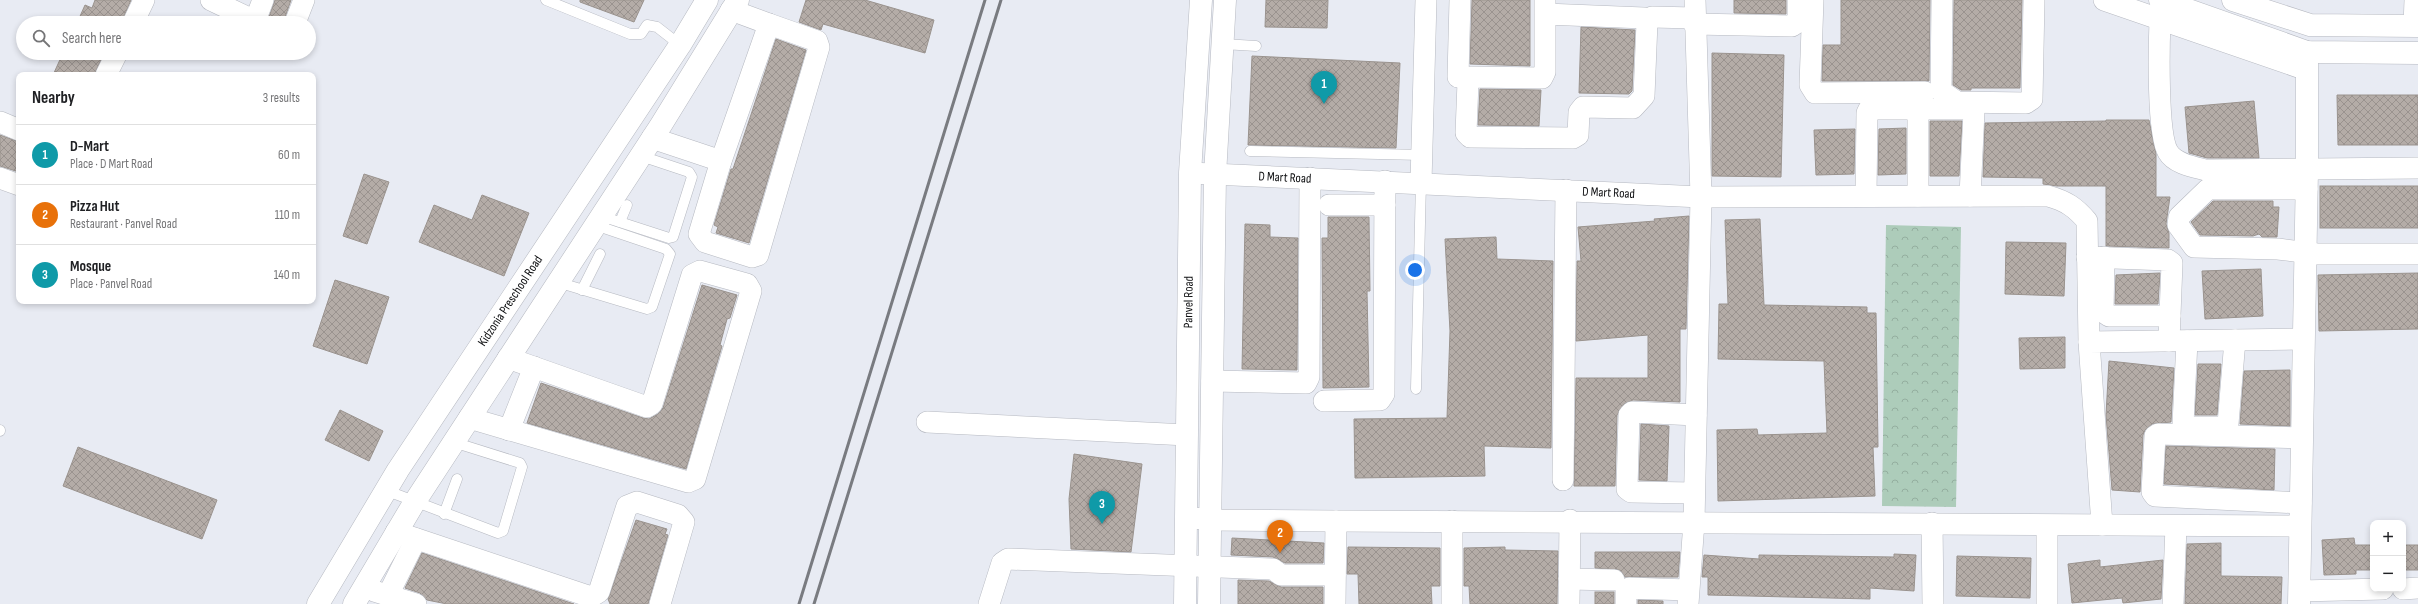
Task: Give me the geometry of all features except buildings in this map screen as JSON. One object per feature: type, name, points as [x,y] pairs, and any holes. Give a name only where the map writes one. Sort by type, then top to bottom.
[{"type":"street","points":[[136,16],[144,0]]},
{"type":"street","points":[[211,0],[244,16]]},
{"type":"street","points":[[259,16],[263,0]]},
{"type":"street","points":[[298,16],[304,0]]},
{"type":"street","name":"Kidzonia Preschool Road","points":[[318,604],[385,490],[680,45],[707,0]]},
{"type":"street","name":"Panvel Road","points":[[1185,604],[1190,173],[1201,0]]},
{"type":"street","name":"Panvel Road","points":[[1209,604],[1215,175],[1225,0]]},
{"type":"street","points":[[1421,182],[1426,0]]},
{"type":"street","points":[[1424,74],[1462,77],[1460,0]]},
{"type":"street","points":[[1652,17],[1694,14],[1792,26],[1798,22],[1798,0]]},
{"type":"street","points":[[1814,0],[1810,85],[1815,93],[1925,94],[1971,109],[1974,111],[1970,196]]},
{"type":"street","points":[[1918,196],[1932,0]]},
{"type":"street","points":[[1942,0],[1941,91],[1957,102],[2026,103],[2032,99],[2034,0]]},
{"type":"street","points":[[2104,0],[2160,10],[2307,61],[2418,52]]},
{"type":"street","points":[[2233,0],[2310,25],[2416,26],[2415,0]]},
{"type":"street","points":[[2275,0],[2288,18]]},
{"type":"street","points":[[388,595],[414,503],[557,282],[605,221],[641,156],[735,5],[768,24],[817,41],[819,47],[758,255],[752,257],[705,242],[699,234],[721,161],[768,24]]},
{"type":"street","points":[[1545,7],[1644,18],[1647,22],[1644,96],[1633,108],[1583,107],[1578,112],[1578,135],[1573,138],[1470,137],[1466,133],[1468,82],[1471,77],[1542,78],[1545,72],[1545,7]]},
{"type":"street","points":[[2160,10],[2163,134],[2168,152],[2174,159],[2206,170],[2307,180]]},
{"type":"street","points":[[1626,604],[1626,590],[1629,588],[1666,596],[1688,597],[1694,522],[1701,197],[1694,14]]},
{"type":"street","points":[[108,72],[114,60]]},
{"type":"street","points":[[2307,61],[2307,180],[2303,339],[2300,597],[2370,590]]},
{"type":"street","points":[[1866,195],[1867,113],[1870,109],[1925,94]]},
{"type":"street","points":[[0,122],[16,129]]},
{"type":"street","points":[[652,138],[721,161]]},
{"type":"street","points":[[2418,168],[2307,180],[2208,188],[2179,217],[2178,225],[2194,247],[2278,248],[2317,254],[2418,254]]},
{"type":"street","name":"D Mart Road","points":[[1190,173],[1421,182],[1701,197],[1866,195],[2048,196],[2063,200],[2076,208],[2087,221],[2096,257]]},
{"type":"street","points":[[0,178],[16,184]]},
{"type":"street","points":[[1212,381],[1306,383],[1309,377],[1310,178]]},
{"type":"street","points":[[1324,401],[1380,400],[1384,394],[1386,181]]},
{"type":"street","points":[[1563,480],[1566,190]]},
{"type":"street","points":[[1329,205],[1386,205]]},
{"type":"street","points":[[2096,257],[2168,260],[2172,263],[2170,316],[2178,341],[2183,424],[2188,427],[2225,427],[2228,424],[2235,340]]},
{"type":"street","points":[[2096,257],[2103,312],[2109,316],[2170,316]]},
{"type":"street","points":[[2096,257],[2089,342],[2102,525]]},
{"type":"street","points":[[469,418],[688,482],[695,479],[751,291],[747,284],[700,270],[692,274],[652,404],[647,407],[508,358]]},
{"type":"street","points":[[516,293],[540,308]]},
{"type":"street","points":[[2089,342],[2303,339]]},
{"type":"street","points":[[509,430],[534,367]]},
{"type":"street","points":[[1694,493],[1631,492],[1627,489],[1629,415],[1632,412],[1696,415]]},
{"type":"street","points":[[927,422],[1187,435]]},
{"type":"street","points":[[2301,503],[2154,496],[2152,492],[2155,436],[2158,434],[2302,438]]},
{"type":"street","points":[[406,535],[591,597],[599,592],[627,506],[638,502],[678,515],[684,522],[660,604]]},
{"type":"street","points":[[1186,517],[1210,520],[1570,520],[1932,523],[2047,526],[2300,526]]},
{"type":"street","points":[[1569,604],[1570,520]]},
{"type":"street","points":[[1335,604],[1336,521]]},
{"type":"street","points":[[1452,521],[1452,604]]},
{"type":"street","points":[[1932,523],[1933,604]]},
{"type":"street","points":[[2046,604],[2047,526]]},
{"type":"street","points":[[2173,604],[2176,526]]},
{"type":"street","points":[[359,596],[406,535]]},
{"type":"street","points":[[989,604],[1002,564],[1008,560],[1273,569],[1281,575],[1335,575]]},
{"type":"street","points":[[1569,579],[1614,580]]},
{"type":"street","points":[[2406,589],[2418,588]]},
{"type":"street","points":[[359,596],[388,595],[416,604]]},
{"type":"lane","points":[[546,0],[630,34],[641,34],[647,25],[657,27],[680,45]]},
{"type":"lane","points":[[1223,44],[1256,46]]},
{"type":"lane","points":[[1250,151],[1422,155]]},
{"type":"lane","points":[[605,221],[669,238],[673,237],[692,176],[688,172],[641,156]]},
{"type":"lane","points":[[1416,389],[1421,182]]},
{"type":"lane","points":[[605,221],[627,205]]},
{"type":"lane","points":[[557,282],[647,309],[652,307],[670,254],[666,249],[605,221]]},
{"type":"lane","points":[[582,290],[600,254]]},
{"type":"lane","points":[[385,490],[414,503],[498,533],[503,531],[522,467],[520,463],[453,442]]},
{"type":"lane","points":[[444,514],[457,479]]},
{"type":"green space","points":[[1886,225],[1961,227],[1956,507],[1882,506]]},
{"type":"railway","points":[[799,604],[985,0]]},
{"type":"railway","points":[[814,604],[1001,0]]},
{"type":"place","name":"D-Mart","points":[[1324,104]]},
{"type":"place","name":"Mosque","points":[[1102,524]]},
{"type":"place","name":"Pizza Hut","points":[[1280,553]]}]
